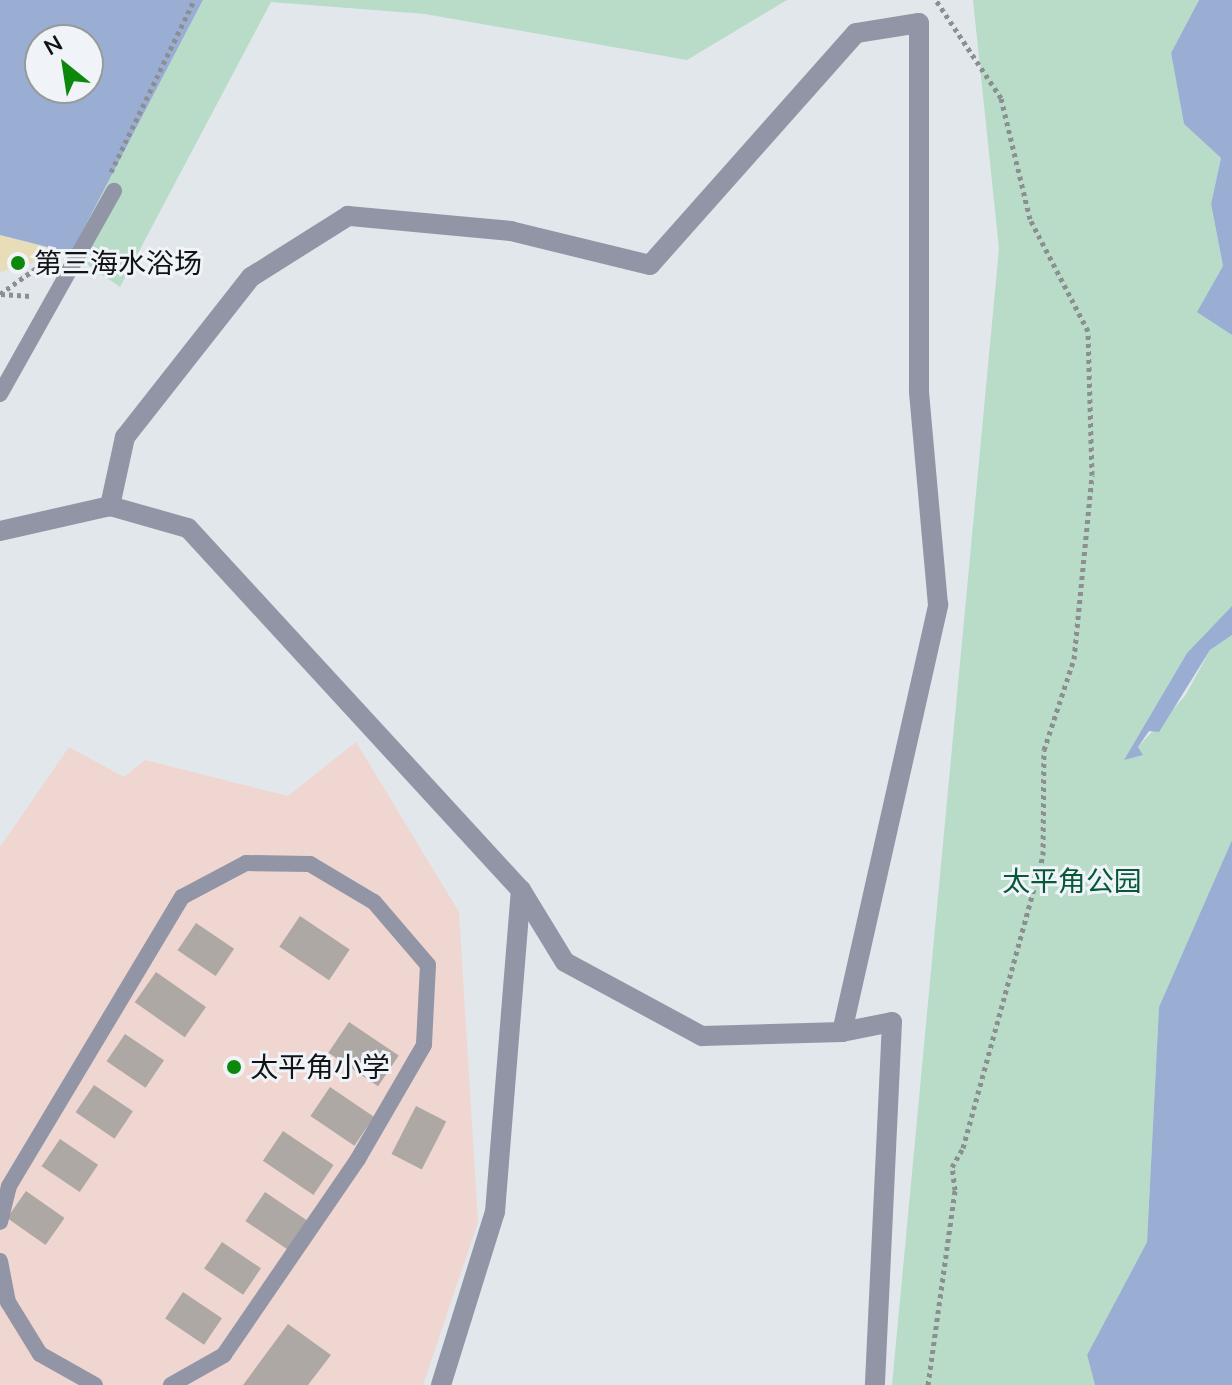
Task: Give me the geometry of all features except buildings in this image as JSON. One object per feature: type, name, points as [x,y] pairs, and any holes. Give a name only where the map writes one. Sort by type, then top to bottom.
[{"type":"street","points":[[110,506],[125,437],[251,277],[348,216],[511,231],[650,265],[856,33],[919,23],[919,391],[938,605],[842,1032]]},
{"type":"street","points":[[0,531],[110,506],[188,528],[521,890],[565,962],[702,1036],[842,1032],[892,1022],[875,1385]]},
{"type":"street","points":[[441,1385],[495,1212],[521,890]]},
{"type":"lane","points":[[0,394],[110,186]]},
{"type":"lane","points":[[0,1222],[9,1186],[182,897],[246,863],[310,864],[374,902],[428,965],[424,1045],[358,1159],[224,1355],[171,1385]]},
{"type":"lane","points":[[0,1261],[8,1302],[40,1354],[95,1385]]},
{"type":"path","points":[[110,186],[194,0]]},
{"type":"path","points":[[928,1385],[955,1190],[952,1167],[963,1148],[1043,855],[1044,750],[1074,659],[1092,475],[1088,331],[1030,219],[1001,98],[936,0]]},
{"type":"path","points":[[0,294],[57,253]]},
{"type":"shaded area","name":"太平角小学","points":[[356,742],[459,912],[478,1222],[423,1385],[0,1385],[0,847],[69,747],[124,777],[145,760],[288,796]]},
{"type":"green space","points":[[203,0],[787,0],[687,60],[425,14],[271,2],[120,287],[71,253]]},
{"type":"green space","name":"太平角公园","points":[[973,0],[1199,0],[1171,53],[1184,124],[1221,158],[1211,204],[1223,266],[1198,311],[1232,335],[1232,606],[1187,653],[1125,759],[1142,755],[1138,747],[1185,696],[1210,650],[1232,635],[1232,840],[1159,1007],[1147,1242],[1087,1355],[1095,1385],[892,1385],[999,249]]},
{"type":"sand","name":"第三海水浴场","points":[[0,235],[71,253],[0,272]]},
{"type":"water","points":[[0,0],[203,0],[71,253],[0,235]]},
{"type":"water","points":[[1199,0],[1232,0],[1232,335],[1197,312],[1223,266],[1211,204],[1221,158],[1184,124],[1171,53]]},
{"type":"water","points":[[1232,606],[1232,635],[1210,650],[1159,732],[1149,731],[1138,747],[1143,755],[1124,760],[1187,653]]},
{"type":"water","points":[[1232,840],[1232,1385],[1095,1385],[1087,1355],[1147,1242],[1159,1007]]},
{"type":"place","name":"第三海水浴场","points":[[18,263]]},
{"type":"place","name":"太平角小学","points":[[234,1067]]}]
